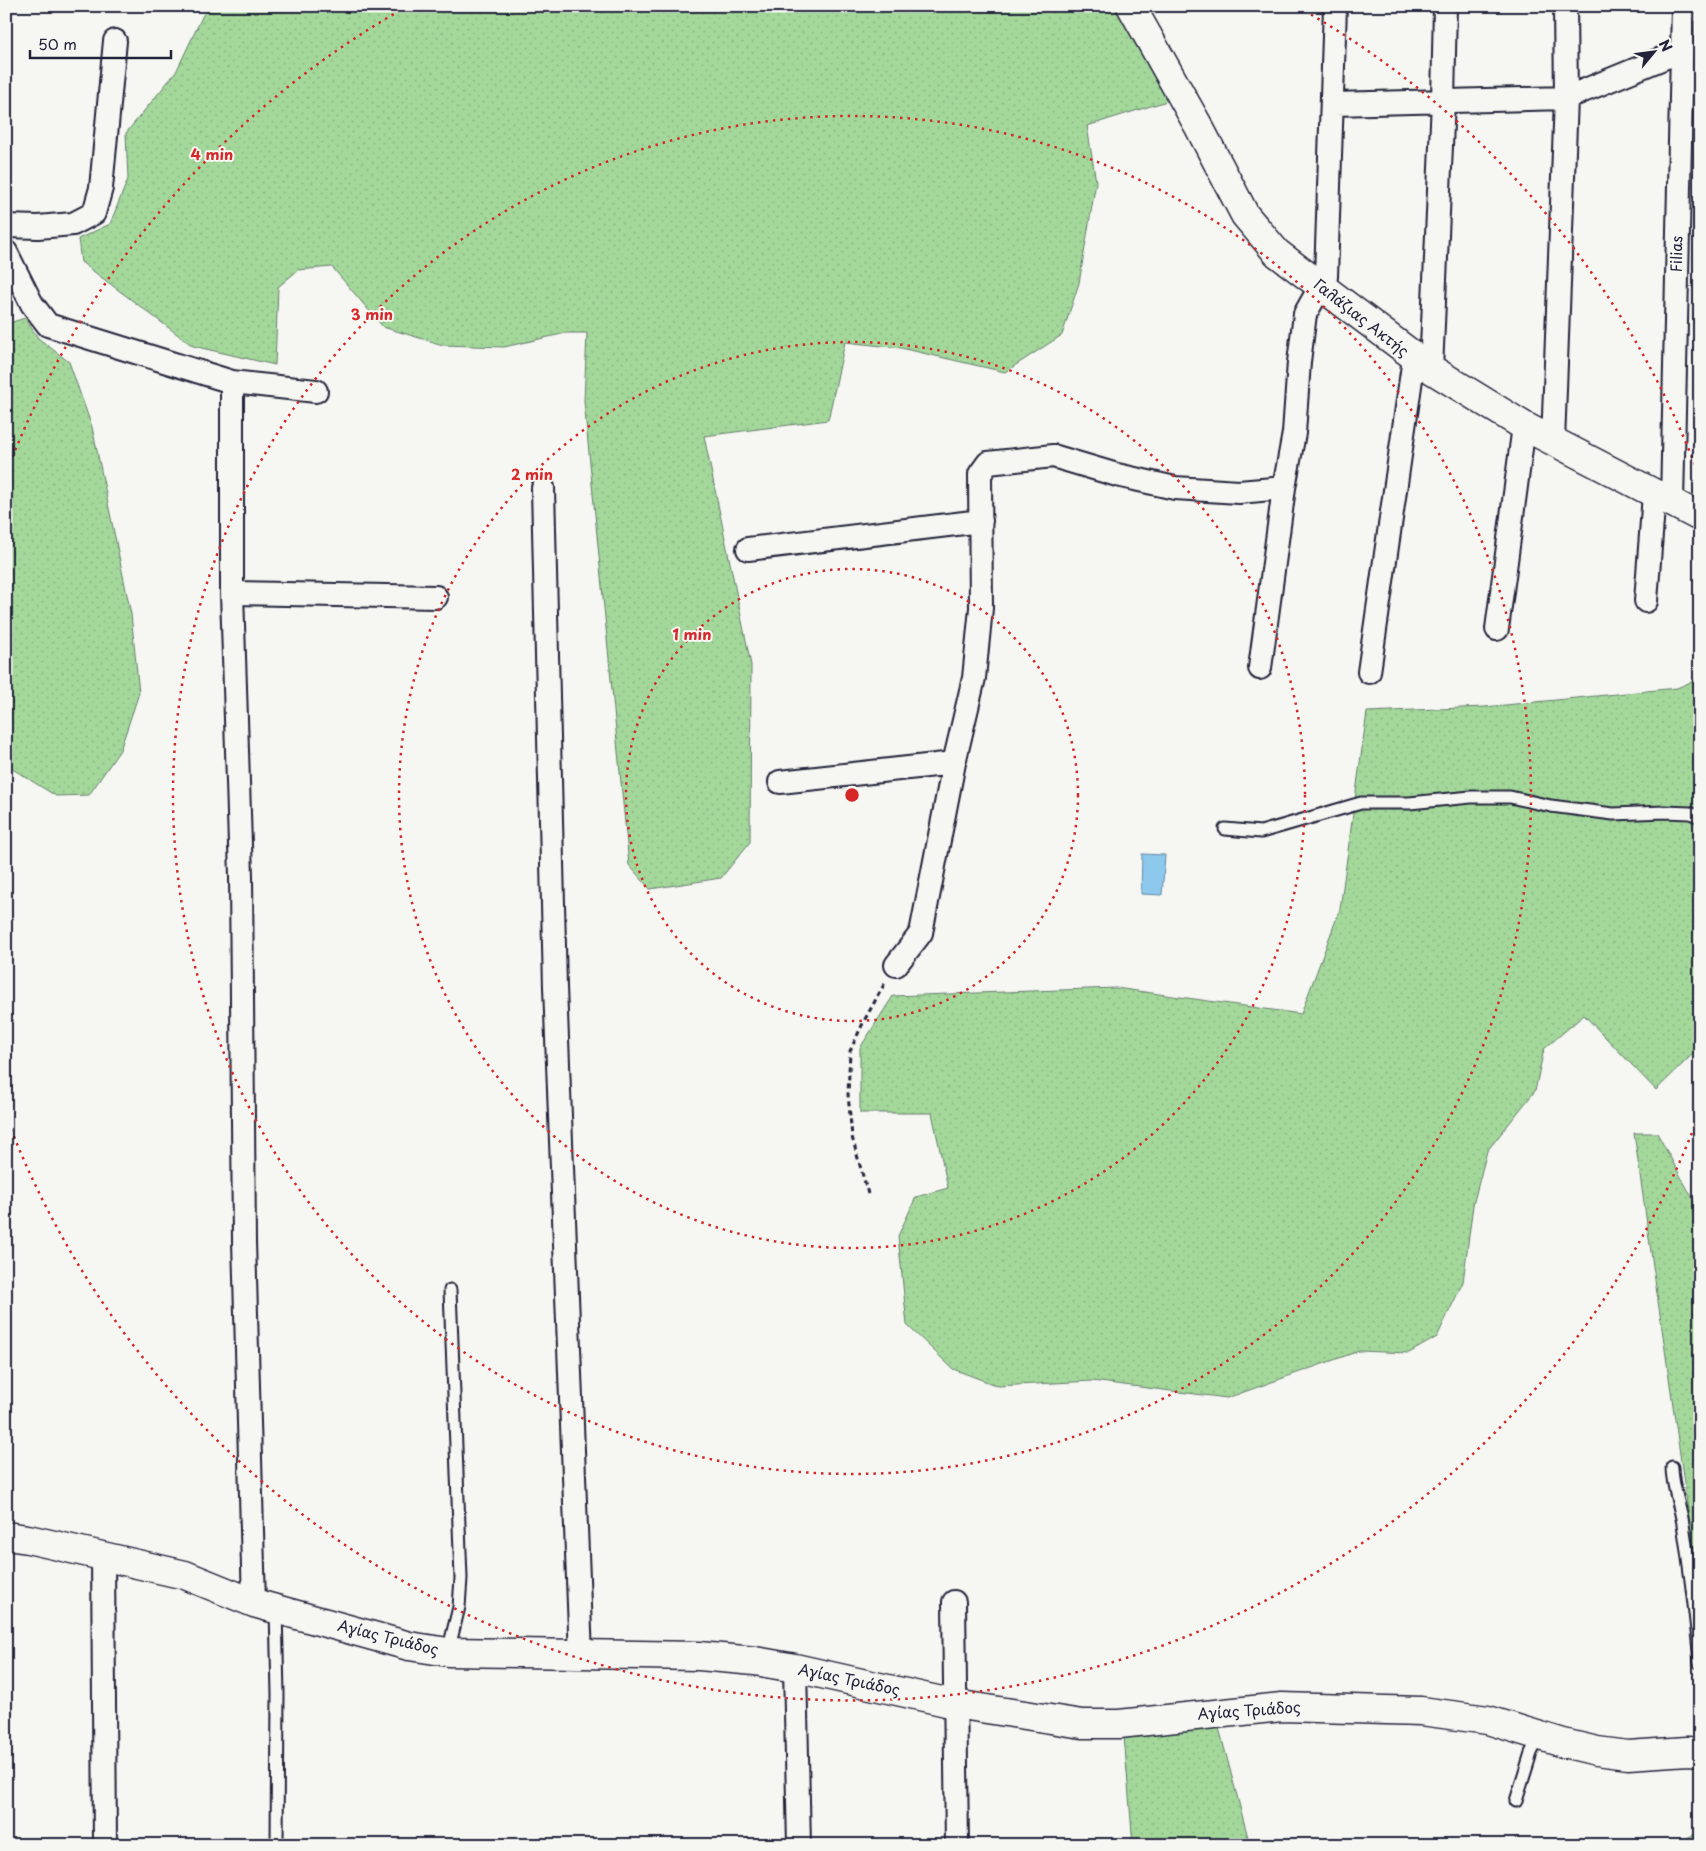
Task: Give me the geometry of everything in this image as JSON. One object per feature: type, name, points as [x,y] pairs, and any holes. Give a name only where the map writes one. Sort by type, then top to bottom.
[{"type":"street","name":"Γαλάζιας Ακτής","points":[[1131,6],[1199,127],[1245,215],[1277,253],[1422,364],[1553,442],[1700,517]]},
{"type":"street","points":[[1260,668],[1284,488],[1294,432],[1298,362],[1305,314],[1326,277],[1335,6]]},
{"type":"street","points":[[1369,672],[1422,364],[1443,101],[1445,6]]},
{"type":"street","points":[[1553,442],[1566,98],[1565,6]]},
{"type":"street","name":"Filias","points":[[1646,601],[1663,498],[1683,50],[1683,6]]},
{"type":"street","points":[[6,226],[38,227],[73,224],[94,213],[101,188],[115,41]]},
{"type":"street","points":[[1333,104],[1566,98],[1683,50]]},
{"type":"street","points":[[6,252],[32,304],[48,326],[232,382],[316,391]]},
{"type":"street","points":[[232,382],[232,593],[241,876],[244,1240],[265,1606]]},
{"type":"street","points":[[1497,629],[1524,426]]},
{"type":"street","points":[[896,965],[920,933],[954,763],[974,678],[981,608],[980,474],[988,463],[1053,456],[1117,475],[1174,488],[1239,492],[1284,488]]},
{"type":"street","points":[[543,488],[554,947],[581,1656]]},
{"type":"street","points":[[748,549],[981,521]]},
{"type":"street","points":[[232,593],[436,597]]},
{"type":"street","points":[[780,782],[954,763]]},
{"type":"street","name":"Αγίας Τριάδος","points":[[6,1536],[104,1555],[185,1575],[265,1606],[408,1646],[448,1652],[581,1656],[698,1656],[795,1668],[955,1704],[1082,1724],[1120,1724],[1282,1707],[1421,1711],[1488,1720],[1540,1736],[1597,1750],[1628,1755],[1687,1751],[1700,1752]]},
{"type":"street","points":[[104,1555],[105,1845]]},
{"type":"street","points":[[954,1602],[957,1845]]},
{"type":"street","points":[[795,1668],[799,1845]]},
{"type":"lane","points":[[1225,829],[1261,832],[1361,803],[1409,803],[1471,797],[1510,797],[1551,806],[1613,814],[1665,812],[1690,814],[1700,817]]},
{"type":"lane","points":[[448,1652],[459,1607],[461,1578],[450,1290]]},
{"type":"lane","points":[[1672,1467],[1672,1483],[1681,1514],[1693,1590],[1700,1663]]},
{"type":"lane","points":[[265,1606],[278,1694],[276,1845]]},
{"type":"lane","points":[[1516,1801],[1531,1753],[1540,1736]]},
{"type":"path","points":[[868,1194],[852,1137],[848,1094],[850,1051],[864,1021],[896,965]]},
{"type":"green space","points":[[210,6],[1114,6],[1170,100],[1087,126],[1096,182],[1079,283],[1062,335],[1005,372],[901,348],[845,342],[828,420],[704,436],[751,665],[750,842],[721,878],[650,889],[629,865],[584,401],[587,333],[566,333],[504,347],[443,345],[383,327],[332,267],[298,270],[278,287],[275,365],[193,346],[81,262],[78,239],[110,224],[128,179],[126,133],[176,72],[203,15]]},
{"type":"green space","points":[[25,318],[38,338],[69,362],[92,427],[131,614],[139,693],[120,750],[89,795],[56,796],[6,765],[6,324]]},
{"type":"green space","points":[[1700,678],[1700,1047],[1656,1090],[1584,1015],[1544,1049],[1535,1091],[1487,1151],[1473,1205],[1463,1282],[1437,1337],[1409,1353],[1359,1351],[1227,1398],[1092,1381],[998,1386],[953,1369],[907,1325],[898,1236],[916,1197],[948,1188],[932,1113],[860,1113],[860,1048],[893,996],[1116,988],[1301,1014],[1340,909],[1367,712],[1485,707],[1677,688]]},
{"type":"green space","points":[[1634,1133],[1657,1133],[1700,1212],[1700,1594]]},
{"type":"green space","points":[[1219,1728],[1250,1845],[1133,1845],[1124,1736]]},
{"type":"green space","points":[[1700,1831],[1700,1845],[1672,1845]]},
{"type":"water","points":[[1142,854],[1165,855],[1162,895],[1141,894]]}]
